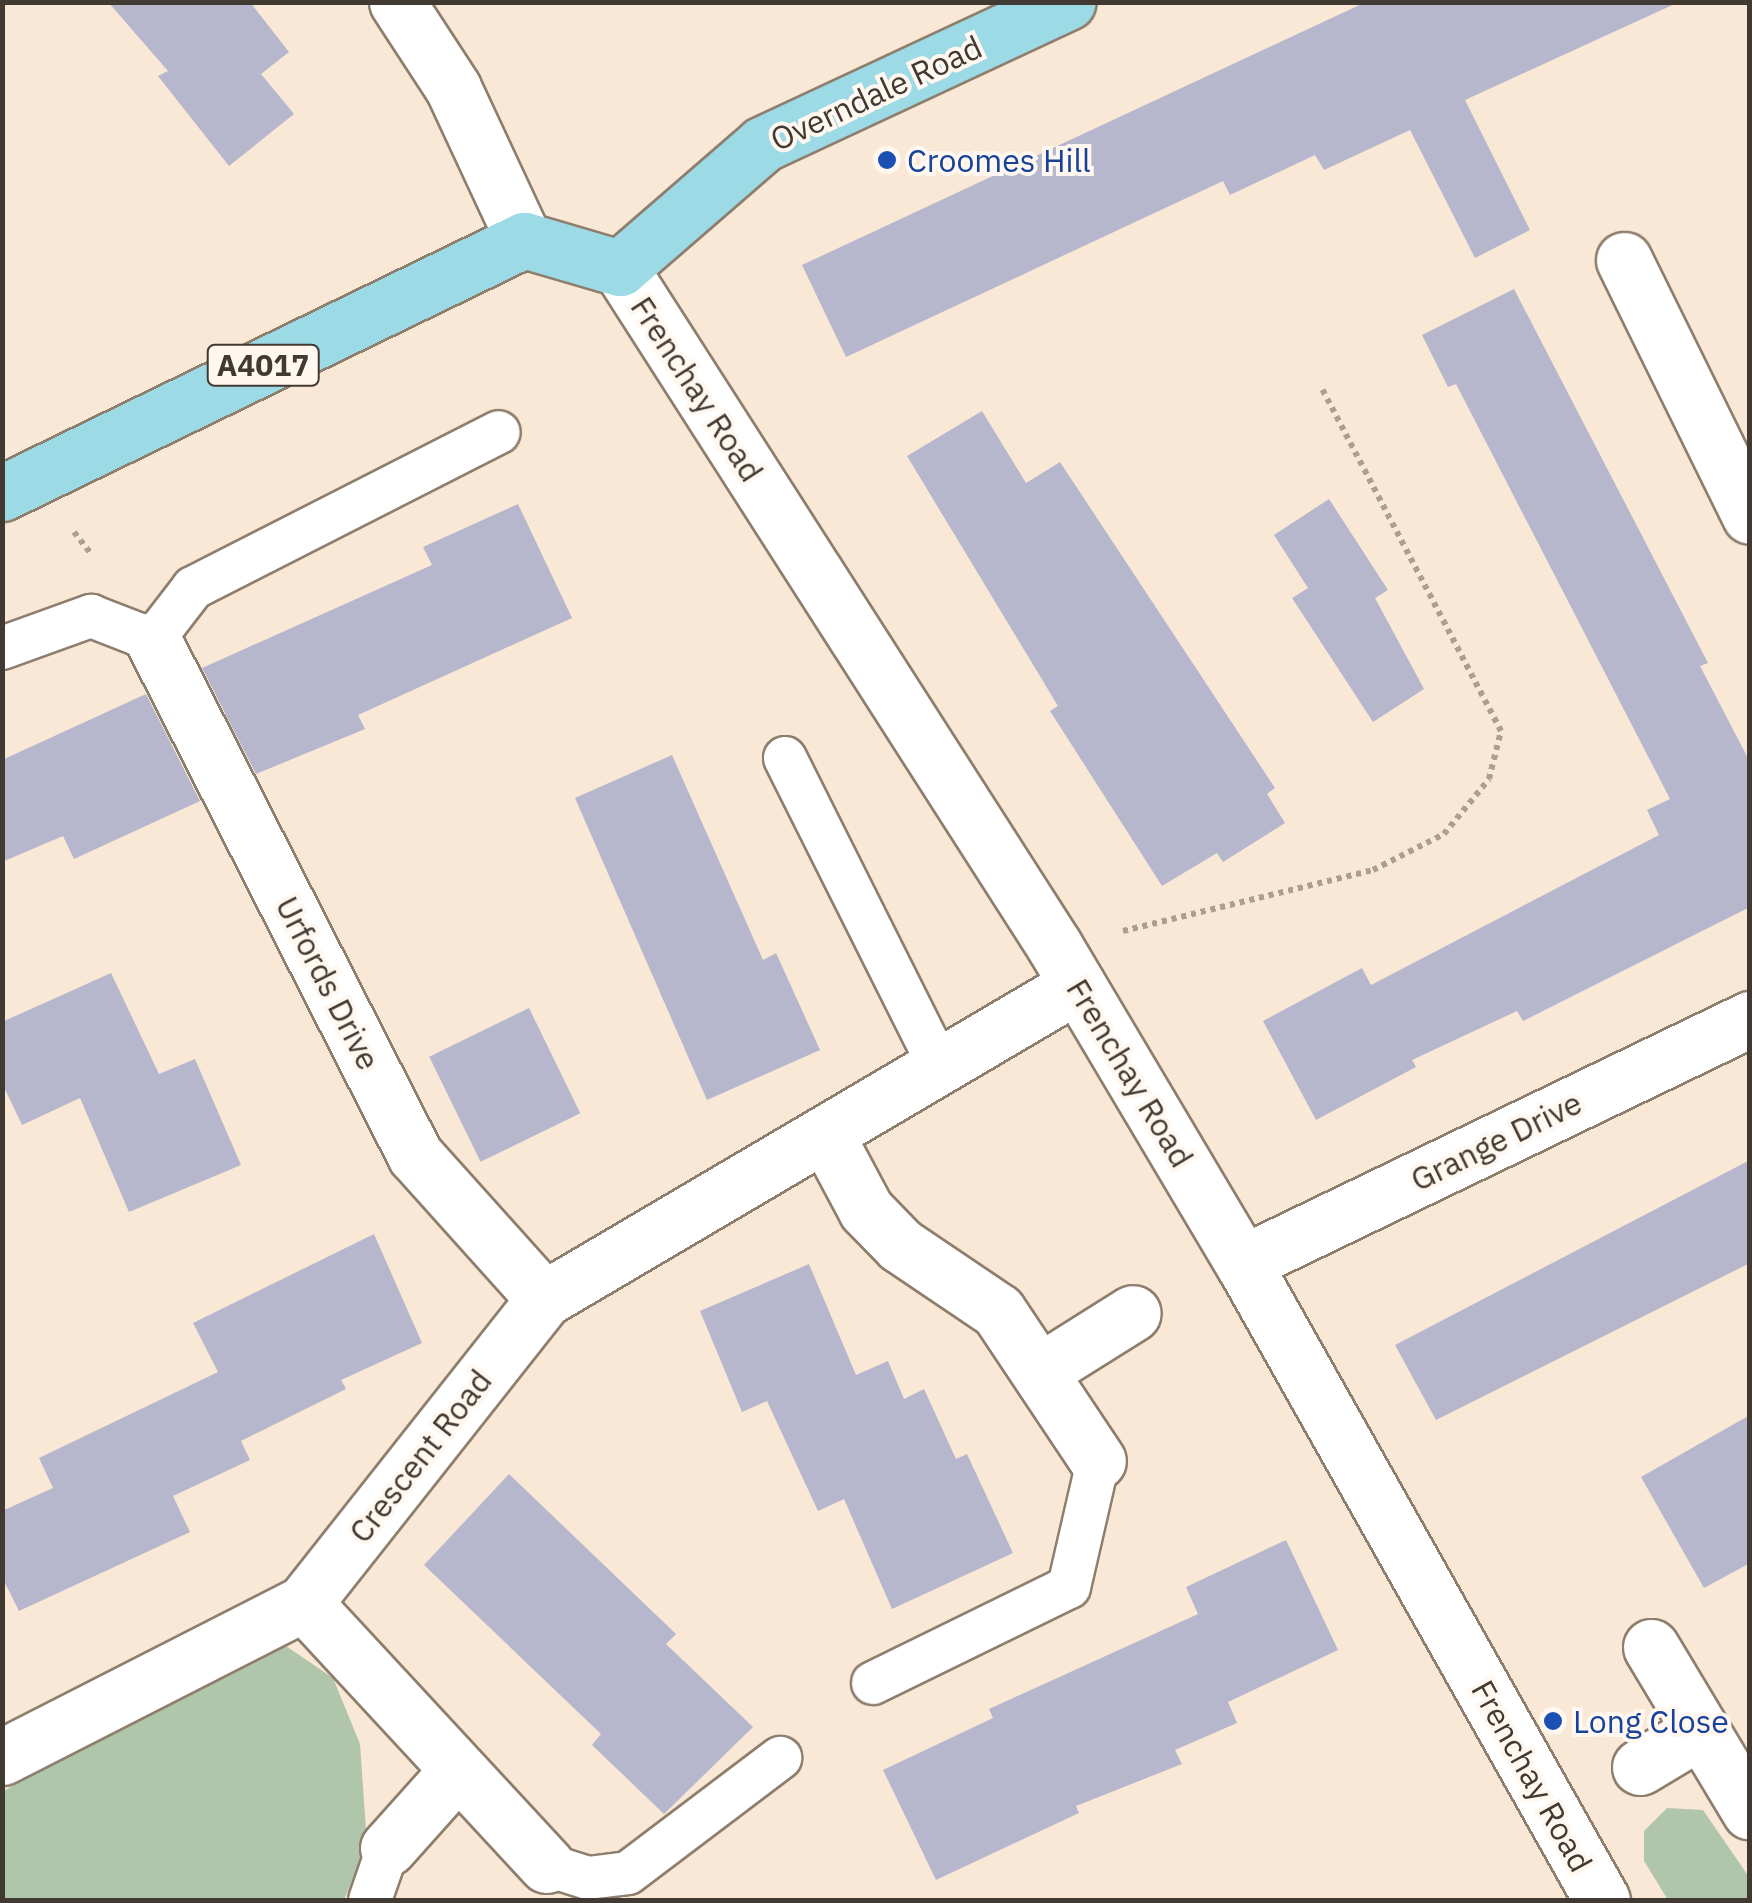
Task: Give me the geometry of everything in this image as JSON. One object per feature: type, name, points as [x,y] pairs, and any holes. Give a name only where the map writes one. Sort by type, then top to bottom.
[{"type":"main road","name":"Overndale Road","points":[[620,268],[763,144],[1068,2]]},
{"type":"main road","points":[[524,240],[620,268]]},
{"type":"main road","name":"A4017","points":[[2,493],[524,240]]},
{"type":"street","points":[[397,2],[454,88],[524,240]]},
{"type":"street","points":[[1624,260],[1750,516]]},
{"type":"street","name":"Frenchay Road","points":[[620,268],[1066,966],[1242,1263],[1602,1900]]},
{"type":"street","name":"Urfords Drive","points":[[153,640],[415,1155],[544,1298]]},
{"type":"street","name":"Crescent Road","points":[[2,1756],[304,1603],[544,1298],[940,1067],[1066,966]]},
{"type":"street","name":"Grange Drive","points":[[1242,1263],[1750,1019]]},
{"type":"street","points":[[826,1135],[866,1210],[900,1245],[998,1311],[1042,1370],[1098,1461]]},
{"type":"street","points":[[1042,1370],[1133,1314]]},
{"type":"street","points":[[304,1603],[456,1772],[547,1865]]},
{"type":"street","points":[[1651,1647],[1750,1812]]},
{"type":"street","points":[[1640,1766],[1700,1730]]},
{"type":"street","points":[[388,1848],[456,1772]]},
{"type":"lane","points":[[2,648],[91,616],[153,640],[193,588],[499,432]]},
{"type":"lane","points":[[785,758],[940,1067]]},
{"type":"lane","points":[[873,1683],[1070,1588],[1098,1461]]},
{"type":"lane","points":[[547,1865],[588,1878],[628,1873],[780,1758]]},
{"type":"lane","points":[[370,1900],[388,1848]]},
{"type":"path","points":[[1066,966],[1372,870],[1444,834],[1489,779],[1500,731],[1322,388]]},
{"type":"green space","points":[[283,1644],[333,1678],[360,1744],[367,1844],[344,1900],[3,1900],[2,1792],[237,1655]]},
{"type":"green space","points":[[1667,1808],[1703,1810],[1749,1877],[1749,1900],[1668,1900],[1644,1861],[1644,1831]]},
{"type":"building","points":[[108,2],[250,2],[289,52],[261,74],[294,114],[229,166],[158,76],[168,71]]},
{"type":"building","points":[[1366,2],[1679,2],[1465,100],[1530,230],[1475,258],[1410,130],[1324,170],[1315,155],[1230,195],[1223,181],[846,357],[802,265]]},
{"type":"building","points":[[1514,289],[1708,663],[1700,666],[1750,762],[1750,907],[1523,1021],[1517,1011],[1412,1060],[1416,1067],[1316,1120],[1263,1021],[1362,968],[1371,985],[1659,835],[1647,810],[1670,799],[1456,384],[1448,387],[1422,335]]},
{"type":"building","points":[[982,411],[1026,483],[1060,462],[1275,788],[1267,794],[1285,823],[1223,862],[1217,853],[1162,886],[1050,711],[1058,706],[907,456]]},
{"type":"building","points":[[1329,499],[1388,590],[1375,598],[1424,689],[1373,722],[1292,598],[1308,588],[1274,535]]},
{"type":"building","points":[[518,504],[572,618],[358,715],[365,729],[256,774],[202,668],[432,565],[423,547]]},
{"type":"building","points":[[146,694],[200,801],[74,859],[63,836],[2,862],[2,760]]},
{"type":"building","points":[[672,755],[763,960],[776,953],[820,1050],[707,1100],[575,798]]},
{"type":"building","points":[[111,973],[159,1074],[195,1059],[241,1165],[129,1212],[80,1098],[22,1125],[2,1083],[2,1022]]},
{"type":"building","points":[[529,1008],[580,1113],[481,1162],[429,1057]]},
{"type":"building","points":[[1750,1160],[1750,1263],[1436,1420],[1395,1345]]},
{"type":"building","points":[[374,1234],[422,1343],[341,1380],[346,1389],[241,1441],[250,1460],[173,1496],[190,1532],[19,1611],[2,1577],[2,1511],[53,1488],[39,1458],[218,1372],[193,1323]]},
{"type":"building","points":[[809,1264],[856,1375],[888,1361],[904,1399],[924,1389],[956,1459],[967,1454],[1013,1553],[892,1609],[844,1499],[818,1511],[767,1401],[742,1412],[700,1311]]},
{"type":"building","points":[[1750,1415],[1750,1563],[1704,1588],[1641,1477]]},
{"type":"building","points":[[509,1474],[676,1634],[666,1644],[753,1727],[664,1814],[592,1745],[601,1734],[424,1565]]},
{"type":"building","points":[[1286,1540],[1338,1650],[1228,1702],[1237,1723],[1175,1750],[1182,1764],[1076,1806],[1079,1813],[936,1880],[883,1770],[993,1718],[989,1709],[1198,1614],[1186,1587]]},
{"type":"place","name":"Croomes Hill","points":[[887,160]]},
{"type":"place","name":"Long Close","points":[[1553,1721]]}]
